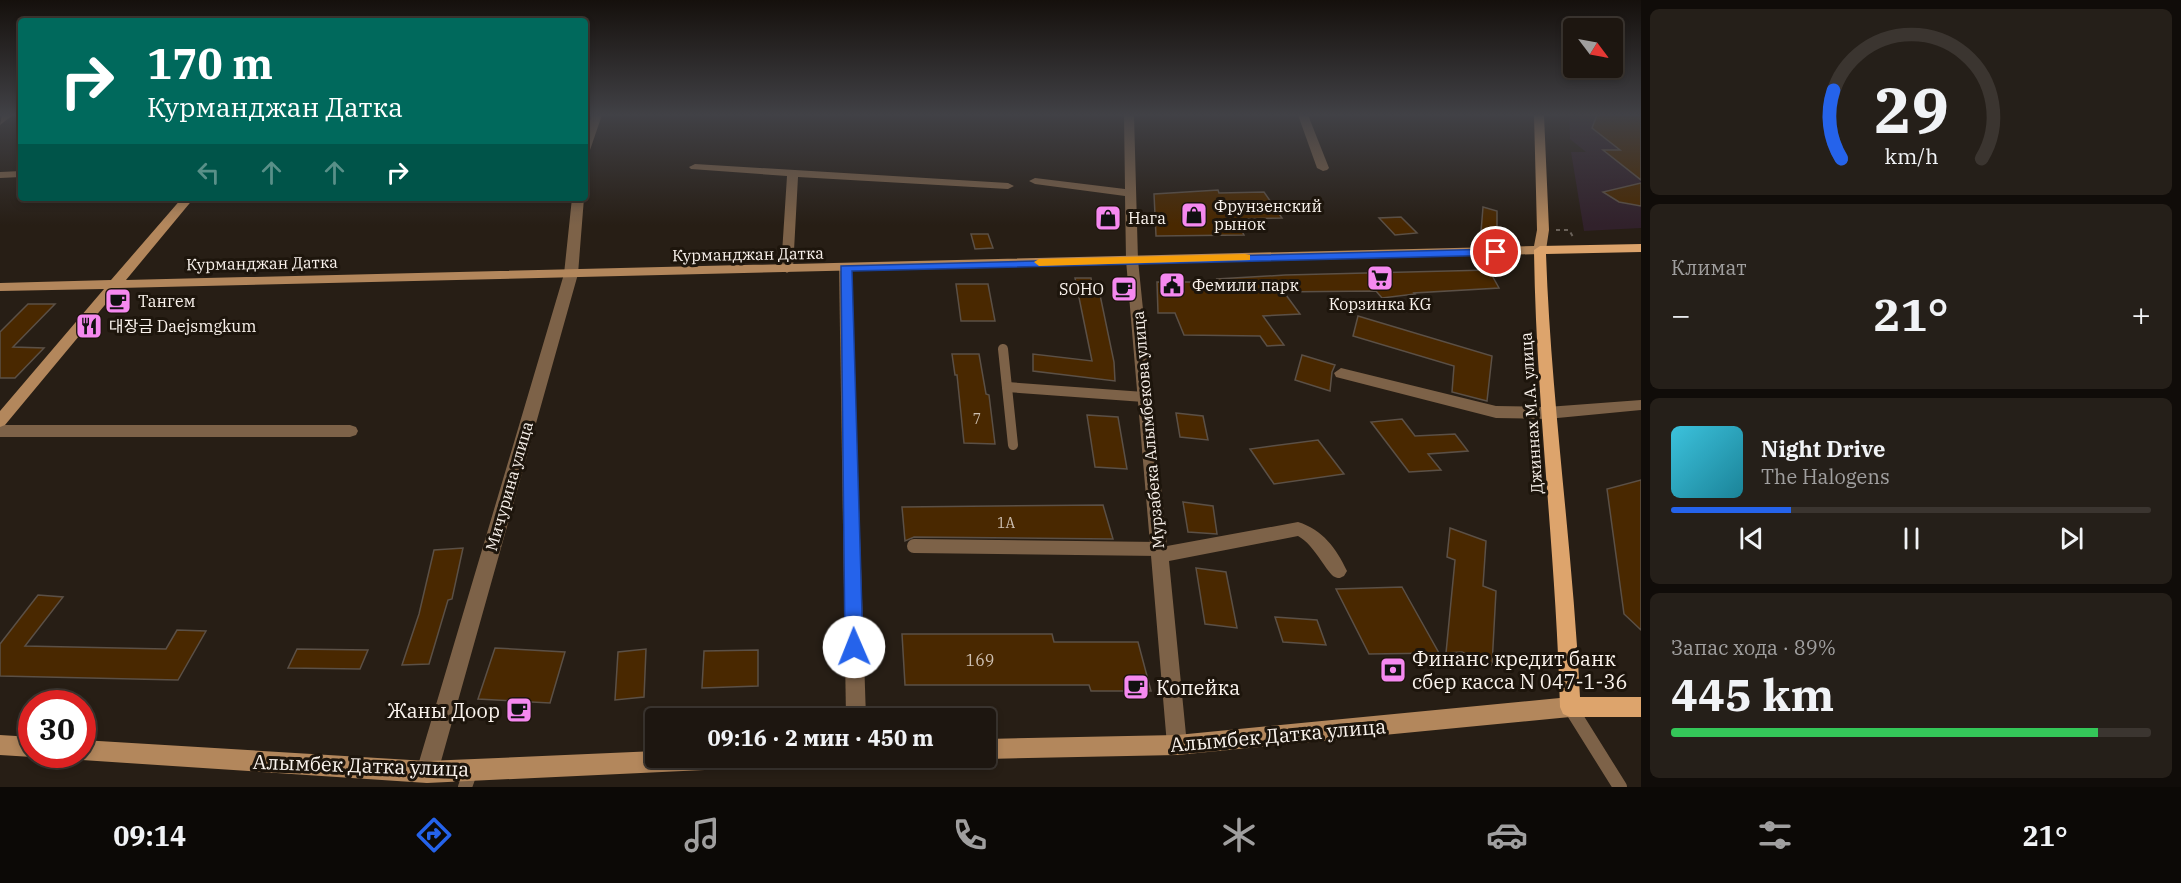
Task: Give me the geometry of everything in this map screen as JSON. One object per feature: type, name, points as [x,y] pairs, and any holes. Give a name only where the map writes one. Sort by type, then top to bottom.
[{"type":"main road","name":"Джиннах М.А. улица","points":[[1540,152],[1543,230],[1540,250],[1547,413],[1569,661],[1570,708]]},
{"type":"main road","points":[[0,421],[186,201]]},
{"type":"main road","name":"Курманджан Датка","points":[[0,287],[1641,248]]},
{"type":"main road","points":[[1570,708],[1641,707]]},
{"type":"main road","name":"Алымбек Датка улица","points":[[996,750],[1177,745],[1570,708]]},
{"type":"main road","points":[[0,745],[18,746]]},
{"type":"main road","name":"Алымбек Датка улица","points":[[96,751],[427,772],[468,779],[645,766]]},
{"type":"street","name":"Мурзабека Алымбекова улица","points":[[1129,152],[1132,260],[1177,745]]},
{"type":"street","points":[[1317,152],[1323,168]]},
{"type":"street","points":[[695,167],[1008,186]]},
{"type":"street","points":[[786,269],[793,173]]},
{"type":"street","points":[[0,175],[18,174]]},
{"type":"street","points":[[1035,181],[1130,193]]},
{"type":"street","name":"Мичурина улица","points":[[427,772],[571,274],[578,201]]},
{"type":"street","points":[[846,268],[856,708]]},
{"type":"street","points":[[1341,373],[1496,412],[1547,413],[1641,405]]},
{"type":"street","points":[[0,431],[350,431]]},
{"type":"street","points":[[1159,552],[1298,529],[1310,531],[1318,539],[1338,571]]},
{"type":"lane","points":[[1004,350],[1012,445]]},
{"type":"lane","points":[[1007,387],[1144,397]]},
{"type":"lane","points":[[914,546],[1159,552]]},
{"type":"lane","points":[[1570,708],[1620,787]]},
{"type":"shaded area","points":[[1571,152],[1641,152],[1641,228],[1584,231]]},
{"type":"building","points":[[1605,152],[1641,152],[1641,180]]},
{"type":"building","points":[[1641,183],[1641,206],[1619,202],[1603,192]]},
{"type":"building","name":"Фрунзенский рынок","points":[[1218,190],[1219,193],[1264,192],[1282,218],[1235,219],[1244,235],[1156,236],[1154,194]]},
{"type":"building","points":[[1483,207],[1497,211],[1497,232],[1481,232]]},
{"type":"building","points":[[1401,217],[1417,233],[1395,235],[1379,218]]},
{"type":"building","points":[[971,234],[988,234],[993,248],[975,249]]},
{"type":"building","points":[[1489,270],[1499,288],[1414,293],[1382,298],[1376,291],[1274,292],[1286,295],[1300,314],[1263,316],[1284,345],[1267,346],[1260,336],[1184,335],[1175,313],[1158,313],[1157,282],[1219,282],[1217,279],[1285,275]]},
{"type":"building","points":[[1075,278],[1091,278],[1093,290],[1099,290],[1114,362],[1115,381],[1033,371],[1033,354],[1092,361]]},
{"type":"building","points":[[956,284],[988,284],[995,321],[961,321]]},
{"type":"building","points":[[28,304],[55,304],[13,347],[44,348],[15,378],[0,378],[0,332]]},
{"type":"building","points":[[1358,316],[1492,356],[1487,401],[1452,392],[1454,366],[1353,336]]},
{"type":"building","points":[[952,354],[979,354],[986,394],[989,395],[995,444],[964,443],[957,375],[955,375]]},
{"type":"building","points":[[1302,355],[1335,365],[1330,391],[1295,380]]},
{"type":"building","points":[[1176,413],[1203,416],[1208,440],[1180,437]]},
{"type":"building","points":[[1087,415],[1118,417],[1127,469],[1095,467]]},
{"type":"building","points":[[1402,419],[1415,436],[1455,434],[1468,451],[1428,454],[1441,470],[1409,472],[1371,422]]},
{"type":"building","points":[[1318,440],[1344,474],[1274,484],[1250,449]]},
{"type":"building","points":[[1641,480],[1641,630],[1624,614],[1607,489]]},
{"type":"building","points":[[1183,502],[1213,506],[1217,534],[1188,532]]},
{"type":"building","points":[[1103,505],[1113,539],[914,537],[905,541],[902,507]]},
{"type":"building","points":[[1450,528],[1486,541],[1483,586],[1496,591],[1492,665],[1462,652],[1446,653],[1455,560],[1447,557]]},
{"type":"building","points":[[463,548],[452,599],[448,600],[429,664],[402,665],[419,614],[434,550]]},
{"type":"building","points":[[1196,568],[1226,572],[1237,628],[1205,624]]},
{"type":"building","points":[[1402,587],[1439,653],[1369,654],[1336,589]]},
{"type":"building","points":[[38,595],[63,597],[25,646],[166,649],[177,630],[206,631],[178,680],[0,676],[0,644]]},
{"type":"building","points":[[1275,617],[1317,620],[1326,645],[1283,642]]},
{"type":"building","points":[[902,634],[1052,634],[1054,642],[1138,642],[1151,691],[1091,691],[1089,685],[905,685]]},
{"type":"building","points":[[495,648],[565,652],[550,703],[478,699]]},
{"type":"building","points":[[297,649],[368,650],[360,669],[288,668]]},
{"type":"building","points":[[646,649],[644,697],[615,700],[618,652]]},
{"type":"building","points":[[758,650],[758,686],[702,688],[704,651]]},
{"type":"slow traffic","points":[[1039,262],[1245,257]]},
{"type":"place","name":"Фрунзенский рынок","points":[[1194,215]]},
{"type":"place","name":"Нага","points":[[1108,218]]},
{"type":"place","name":"Корзинка KG","points":[[1380,278]]},
{"type":"place","name":"Фемили парк","points":[[1172,285]]},
{"type":"place","name":"SOHO","points":[[1124,289]]},
{"type":"place","name":"Тангем","points":[[118,301]]},
{"type":"place","name":"대장금 Daejsmgkum","points":[[89,326]]},
{"type":"place","name":"Финанс кредит банк сбер касса N 047-1-36","points":[[1393,670]]},
{"type":"place","name":"Копейка","points":[[1136,687]]},
{"type":"place","name":"Жаны Доор","points":[[519,710]]},
{"type":"route","points":[[854,647],[846,268],[1496,252]]}]
